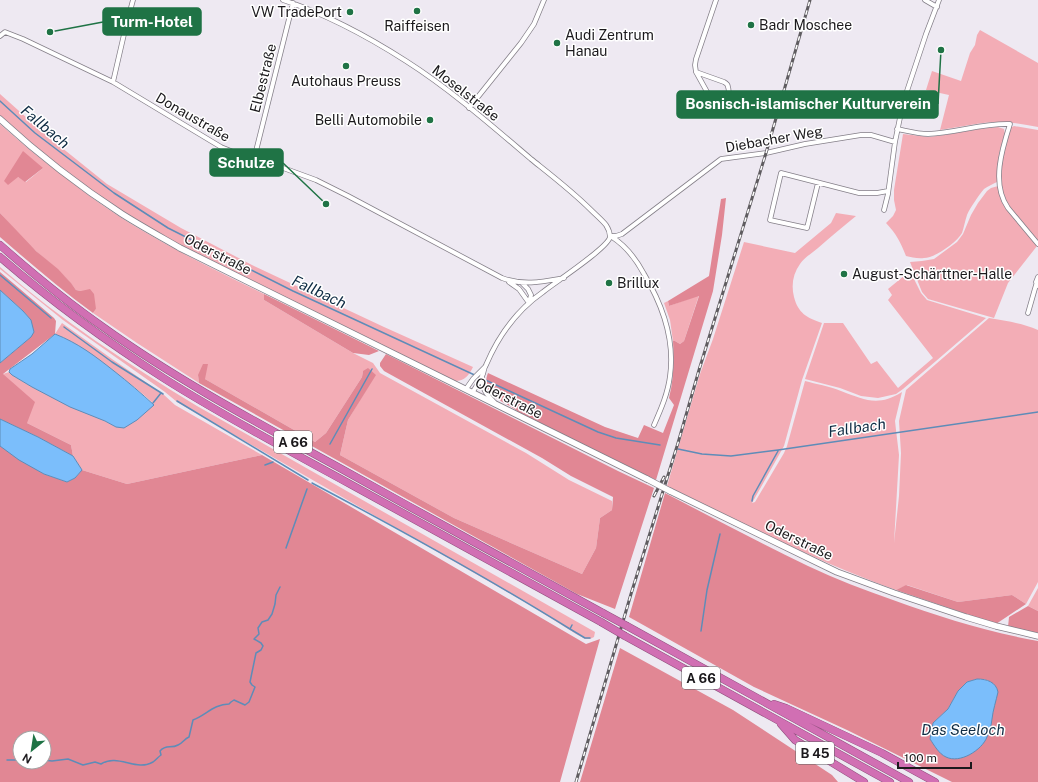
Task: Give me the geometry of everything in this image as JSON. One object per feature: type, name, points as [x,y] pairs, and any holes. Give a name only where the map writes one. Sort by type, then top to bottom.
[{"type":"highway","name":"A 66","points":[[0,245],[29,271],[86,315],[170,371],[273,431],[909,782]]},
{"type":"highway","name":"A 66","points":[[0,257],[41,292],[77,319],[125,353],[166,379],[270,440],[890,782]]},
{"type":"highway","name":"A 66","points":[[759,699],[786,708],[864,744],[935,782]]},
{"type":"highway","name":"B 45","points":[[777,720],[795,740],[864,782]]},
{"type":"street","points":[[113,82],[133,0]]},
{"type":"street","name":"Moselstraße","points":[[283,0],[341,24],[406,61],[469,108],[560,182],[606,225],[610,236],[626,248],[641,268],[662,310],[670,347],[670,375],[664,403],[654,425]]},
{"type":"street","points":[[469,108],[521,43],[534,24],[544,0]]},
{"type":"street","points":[[696,72],[727,84],[729,87],[729,92],[724,105],[716,108],[696,72],[695,65],[716,0]]},
{"type":"street","points":[[925,0],[937,7]]},
{"type":"street","points":[[884,210],[897,129],[907,89],[939,0]]},
{"type":"street","name":"Elbestraße","points":[[254,159],[293,3]]},
{"type":"street","name":"Donaustraße","points":[[0,36],[5,32],[23,39],[113,82],[221,147],[316,180],[502,278],[522,283],[537,283],[564,278]]},
{"type":"street","name":"Oderstraße","points":[[0,119],[78,184],[123,215],[164,239],[244,281],[837,572],[894,594],[966,617],[1038,636]]},
{"type":"street","points":[[897,129],[927,134],[998,123],[1010,124],[1001,153],[999,183],[1002,196],[1004,203],[1038,244]]},
{"type":"street","name":"Diebacher Weg","points":[[610,236],[622,234],[717,161],[724,158],[766,153],[805,144],[866,135],[895,142]]},
{"type":"street","points":[[818,182],[807,228],[770,220],[781,173],[818,182],[860,193],[877,194],[888,191]]},
{"type":"street","points":[[466,390],[473,379],[480,374],[502,334],[518,314],[542,292],[564,278],[603,247],[610,236]]},
{"type":"street","points":[[1028,313],[1037,286],[1038,277]]},
{"type":"street","name":"Donaustraße","points":[[507,280],[519,289],[529,303]]},
{"type":"street","points":[[522,283],[531,295],[529,303]]},
{"type":"street","points":[[480,374],[480,383],[485,392],[496,405]]},
{"type":"street","points":[[472,393],[480,383]]},
{"type":"shaded area","points":[[980,30],[1038,63],[1038,127],[1010,122],[992,122],[940,130],[949,95],[926,90],[932,71],[961,81],[970,53],[975,45],[977,35]]},
{"type":"shaded area","points":[[0,94],[46,135],[107,184],[181,228],[252,265],[473,367],[464,379],[455,381],[181,246],[109,203],[79,182],[48,157],[0,116]]},
{"type":"shaded area","points":[[0,124],[32,152],[75,185],[103,206],[133,225],[188,256],[264,294],[264,300],[353,353],[373,363],[380,373],[526,453],[569,480],[612,501],[612,510],[600,518],[596,548],[582,574],[454,518],[340,455],[348,420],[375,375],[363,371],[362,377],[326,433],[315,442],[198,375],[199,383],[93,313],[96,309],[81,291],[76,290],[62,274],[27,242],[0,213]],"holes":[[[43,168],[26,182],[18,177]]]},
{"type":"shaded area","points":[[1014,126],[1038,130],[1038,242],[1005,202],[1000,183],[1003,153],[1010,128]]},
{"type":"shaded area","points":[[998,127],[1004,129],[1005,134],[999,154],[997,182],[984,189],[977,198],[967,215],[962,233],[951,245],[934,255],[922,258],[906,256],[898,238],[886,223],[893,216],[896,210],[894,190],[903,134],[929,137]]},
{"type":"shaded area","points":[[23,151],[43,168],[25,182],[18,177],[8,185],[4,181]]},
{"type":"shaded area","points":[[998,186],[1006,209],[1037,246],[1008,283],[994,318],[928,299],[922,292],[910,262],[934,259],[957,242],[963,234],[978,203],[987,191]]},
{"type":"shaded area","points":[[726,198],[713,291],[656,480],[613,461],[523,416],[513,408],[497,399],[489,391],[486,380],[488,373],[605,427],[638,438],[644,425],[663,433],[674,405],[669,398],[673,370],[673,341],[680,344],[684,341],[699,296],[669,306],[668,301],[709,276],[721,199]]},
{"type":"shaded area","points":[[0,213],[36,251],[58,269],[76,290],[81,291],[90,289],[94,294],[96,309],[93,313],[0,237]]},
{"type":"shaded area","points":[[836,213],[856,216],[804,260],[800,264],[794,276],[793,293],[798,307],[808,317],[822,323],[802,380],[784,446],[752,503],[755,502],[784,453],[805,381],[832,388],[857,397],[878,401],[893,397],[902,392],[895,421],[899,455],[894,543],[899,496],[901,453],[899,421],[906,390],[989,318],[1014,322],[1038,330],[1038,582],[1026,604],[1012,595],[958,602],[907,585],[896,590],[809,555],[667,486],[700,374],[713,339],[744,242],[795,253],[831,223]]},
{"type":"shaded area","points":[[0,267],[47,305],[96,341],[171,390],[595,632],[594,637],[585,639],[576,634],[530,605],[177,402],[63,320],[0,269]]},
{"type":"shaded area","points":[[910,271],[921,293],[927,300],[986,318],[896,394],[878,398],[861,396],[840,388],[805,379],[824,323],[843,323],[871,364],[877,361],[898,388],[933,358],[888,300],[892,295],[888,289]]},
{"type":"shaded area","points":[[0,272],[56,321],[55,334],[3,374],[35,402],[27,423],[71,445],[73,456],[0,419],[0,363],[31,337],[31,320],[0,290]]},
{"type":"shaded area","points":[[264,294],[379,351],[369,355],[353,353],[264,300]]},
{"type":"shaded area","points":[[699,295],[684,341],[680,344],[673,341],[670,320],[664,303],[668,301],[669,306]]},
{"type":"shaded area","points":[[62,323],[163,394],[175,405],[262,455],[127,484],[82,470],[73,456],[71,445],[27,423],[3,374],[9,372],[32,387],[116,427],[154,404],[90,353],[55,334]]},
{"type":"shaded area","points":[[386,354],[654,488],[615,609],[577,594],[199,383],[198,375],[203,364],[208,364],[205,379],[315,442],[326,433],[362,377],[363,371],[368,368],[376,375],[348,420],[340,455],[454,518],[582,574],[596,548],[600,518],[612,510],[613,497],[571,476],[542,458],[384,371],[380,366],[380,363]]},
{"type":"shaded area","points":[[0,446],[44,474],[67,482],[75,478],[82,470],[127,484],[262,455],[586,644],[600,639],[560,782],[0,782]]},
{"type":"shaded area","points":[[665,493],[790,557],[850,584],[946,618],[983,629],[1038,641],[1038,782],[952,782],[847,730],[754,687],[629,617]],"holes":[[[983,679],[989,681],[992,719],[990,729],[930,739],[933,723],[948,709],[958,691],[967,682]]]},
{"type":"shaded area","points":[[906,585],[958,602],[1012,595],[1026,604],[996,624],[896,590]]},
{"type":"shaded area","points":[[1038,588],[1038,611],[1028,606]]},
{"type":"shaded area","points":[[1028,606],[1038,611],[1038,633],[1008,627],[1009,617]]},
{"type":"shaded area","points":[[620,648],[733,710],[832,775],[838,782],[580,782]]},
{"type":"water","points":[[0,290],[31,320],[34,332],[31,337],[0,363]]},
{"type":"water","points":[[55,334],[71,341],[93,355],[154,405],[137,420],[124,428],[116,427],[70,407],[32,387],[9,372],[10,369],[32,354]]},
{"type":"water","points":[[0,419],[73,456],[82,470],[75,478],[67,482],[44,474],[19,460],[0,446]]},
{"type":"water","name":"Das Seeloch","points":[[977,679],[993,683],[998,692],[989,733],[984,742],[976,751],[964,757],[952,759],[943,756],[930,739],[933,723],[948,709],[958,691],[967,682]]},
{"type":"waterway","name":"Fallbach","points":[[0,101],[35,133],[114,193],[168,228],[293,291],[598,432],[616,438],[660,445]]},
{"type":"waterway","points":[[0,275],[51,318]]},
{"type":"waterway","points":[[64,327],[112,362],[163,394]]},
{"type":"waterway","points":[[330,444],[372,369]]},
{"type":"waterway","points":[[153,403],[161,393]]},
{"type":"waterway","points":[[177,401],[308,480]]},
{"type":"waterway","name":"Fallbach","points":[[678,449],[702,454],[731,456],[1038,412]]},
{"type":"waterway","points":[[752,501],[753,496],[778,451]]},
{"type":"waterway","points":[[265,465],[273,462]]},
{"type":"waterway","points":[[312,483],[442,554],[570,629]]},
{"type":"waterway","points":[[286,548],[307,489]]},
{"type":"waterway","points":[[701,631],[707,590],[720,534]]},
{"type":"waterway","points":[[52,761],[68,759],[83,765],[95,762],[101,764],[114,760],[147,765],[161,755],[160,751],[162,749],[178,745],[189,737],[193,720],[214,708],[224,704],[229,704],[234,700],[245,705],[249,702],[255,687],[250,682],[256,653],[261,650],[263,646],[254,639],[259,634],[258,628],[262,622],[268,620],[272,614],[276,595],[280,587]]},
{"type":"waterway","points":[[572,625],[570,629],[585,638],[590,638]]},
{"type":"waterway","points":[[7,760],[12,760]]},
{"type":"railway","points":[[576,782],[631,594],[766,153],[810,0]]},
{"type":"railway","points":[[654,496],[664,477]]},
{"type":"place","name":"Raiffeisen","points":[[417,11]]},
{"type":"place","name":"VW TradePort","points":[[350,12]]},
{"type":"place","name":"Badr Moschee","points":[[751,25]]},
{"type":"place","name":"Turm-Hotel","points":[[50,32]]},
{"type":"place","name":"Audi Zentrum Hanau","points":[[557,43]]},
{"type":"place","name":"Bosnisch-islamischer Kulturverein","points":[[941,50]]},
{"type":"place","name":"Autohaus Preuss","points":[[346,66]]},
{"type":"place","name":"Belli Automobile","points":[[430,120]]},
{"type":"place","name":"Schulze","points":[[326,204]]},
{"type":"place","name":"August-Schärttner-Halle","points":[[844,274]]},
{"type":"place","name":"Brillux","points":[[609,283]]}]
